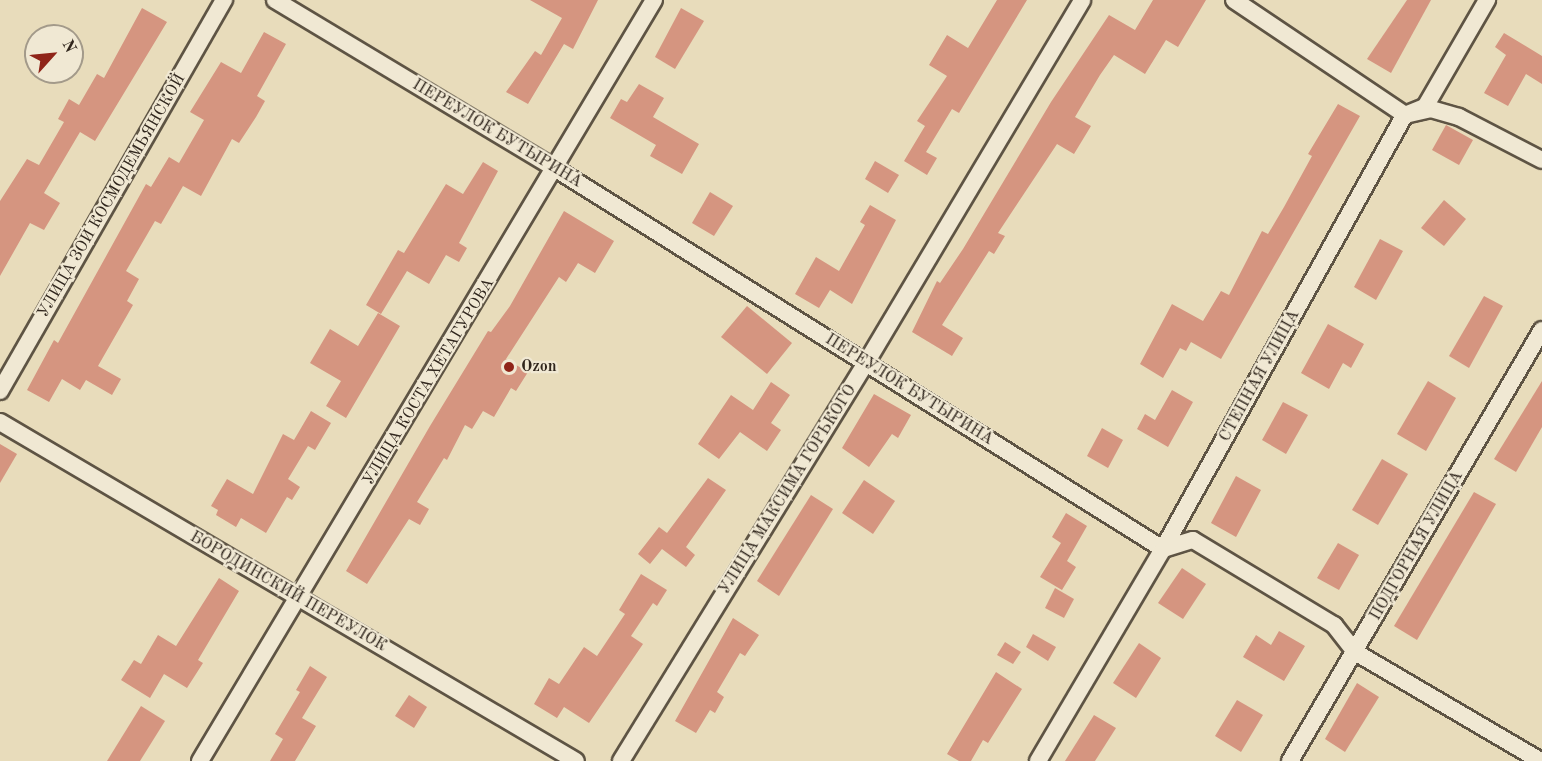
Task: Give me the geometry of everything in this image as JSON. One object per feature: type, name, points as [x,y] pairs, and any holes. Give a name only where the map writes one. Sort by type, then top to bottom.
[{"type":"street","name":"УЛИЦА ЗОИ КОСМОДЕМЬЯНСКОЙ","points":[[0,391],[224,0]]},
{"type":"street","name":"ПЕРЕУЛОК БУТЫРИНА","points":[[275,0],[556,169],[1163,549]]},
{"type":"street","name":"УЛИЦА КОСТА ХЕТАГУРОВА","points":[[200,761],[299,600],[654,0]]},
{"type":"street","name":"УЛИЦА МАКСИМА ГОРЬКОГО","points":[[621,761],[866,363],[1082,0]]},
{"type":"street","points":[[1234,0],[1405,115],[1431,109],[1459,117],[1542,160]]},
{"type":"street","name":"СТЕПНАЯ УЛИЦА","points":[[1038,761],[1163,549],[1405,115],[1425,106],[1487,0]]},
{"type":"street","name":"ПОДГОРНАЯ УЛИЦА","points":[[1290,761],[1542,330]]},
{"type":"street","name":"БОРОДИНСКИЙ ПЕРЕУЛОК","points":[[0,422],[576,761]]},
{"type":"street","points":[[1163,549],[1193,540],[1334,625],[1355,652],[1541,761]]},
{"type":"building","points":[[530,0],[598,0],[573,49],[564,44],[528,104],[506,92],[535,51],[541,55],[562,18]]},
{"type":"building","points":[[997,0],[1027,0],[959,113],[952,109],[926,152],[937,158],[927,175],[904,161],[925,126],[917,121],[947,76],[929,65],[947,35],[968,48]]},
{"type":"building","points":[[1153,0],[1206,0],[1178,47],[1166,40],[1145,74],[1114,55],[1075,117],[1091,126],[1074,154],[1057,144],[998,233],[1005,236],[994,254],[989,251],[942,325],[963,338],[952,356],[912,332],[937,281],[940,283],[963,249],[1051,102],[1109,15],[1135,30]]},
{"type":"building","points":[[1407,0],[1431,0],[1391,73],[1367,59]]},
{"type":"building","points":[[142,8],[167,22],[95,141],[80,132],[44,193],[60,203],[44,230],[30,223],[0,276],[0,201],[27,159],[39,165],[64,122],[58,119],[69,99],[79,105],[97,74],[104,78]]},
{"type":"building","points":[[681,8],[704,21],[675,69],[655,57]]},
{"type":"building","points":[[264,32],[286,44],[257,96],[265,101],[256,117],[239,143],[232,139],[201,196],[183,186],[161,224],[155,221],[126,271],[139,279],[127,301],[133,305],[98,366],[121,379],[112,395],[86,380],[80,390],[62,379],[49,402],[27,390],[54,340],[58,343],[146,184],[151,187],[169,157],[179,163],[204,120],[190,112],[221,62],[241,73]]},
{"type":"building","points":[[1504,33],[1542,56],[1542,84],[1526,74],[1508,106],[1484,93],[1506,55],[1495,47]]},
{"type":"building","points":[[639,84],[664,98],[653,117],[699,144],[682,174],[650,156],[656,145],[610,118],[621,99],[627,102]]},
{"type":"building","points":[[1338,104],[1360,116],[1221,359],[1191,342],[1186,351],[1180,348],[1163,378],[1140,364],[1172,304],[1203,321],[1221,291],[1229,295],[1262,231],[1268,234],[1284,207],[1312,156],[1308,154]]},
{"type":"building","points":[[1446,125],[1473,140],[1459,165],[1432,150]]},
{"type":"building","points":[[875,161],[899,175],[888,193],[865,179]]},
{"type":"building","points":[[483,162],[498,171],[459,243],[467,248],[459,262],[446,255],[429,284],[407,271],[381,314],[366,305],[398,250],[404,253],[446,184],[463,194]]},
{"type":"building","points":[[710,192],[733,206],[714,236],[692,223]]},
{"type":"building","points":[[1444,200],[1466,219],[1444,246],[1421,228]]},
{"type":"building","points":[[870,205],[896,220],[852,304],[830,290],[819,308],[795,294],[816,257],[839,271],[865,225],[860,222]]},
{"type":"building","points":[[564,211],[614,241],[595,273],[578,263],[566,282],[559,277],[506,359],[528,372],[516,391],[511,388],[494,417],[483,411],[472,429],[465,425],[447,460],[444,458],[417,502],[429,509],[420,525],[409,519],[367,584],[346,571],[430,426],[488,331],[491,332],[510,306]]},
{"type":"building","points":[[1380,239],[1403,251],[1376,300],[1354,287]]},
{"type":"building","points":[[1484,296],[1503,306],[1469,368],[1449,356]]},
{"type":"building","points":[[747,306],[792,343],[767,374],[721,337]]},
{"type":"building","points":[[378,313],[400,326],[346,418],[326,406],[341,381],[310,363],[330,329],[358,346]]},
{"type":"building","points":[[1328,324],[1364,344],[1351,368],[1343,363],[1329,389],[1301,373]]},
{"type":"building","points":[[1428,381],[1456,398],[1426,451],[1397,434]]},
{"type":"building","points":[[1542,381],[1542,427],[1516,472],[1494,459]]},
{"type":"building","points":[[771,382],[790,395],[771,423],[781,430],[767,451],[740,432],[719,459],[698,444],[731,395],[753,410]]},
{"type":"building","points":[[1172,390],[1193,402],[1168,447],[1137,429],[1145,414],[1155,420]]},
{"type":"building","points":[[874,394],[911,415],[898,438],[892,434],[869,467],[842,448]]},
{"type":"building","points":[[1283,402],[1308,415],[1286,454],[1262,440]]},
{"type":"building","points":[[311,411],[331,423],[315,450],[308,446],[288,479],[300,487],[292,500],[287,497],[266,533],[241,518],[236,527],[216,515],[218,510],[211,506],[227,479],[253,494],[283,434],[294,440]]},
{"type":"building","points":[[1102,428],[1123,440],[1108,468],[1087,456]]},
{"type":"building","points":[[0,444],[17,454],[0,483]]},
{"type":"building","points":[[1382,459],[1408,474],[1378,525],[1352,510]]},
{"type":"building","points":[[1236,476],[1261,490],[1236,537],[1211,523]]},
{"type":"building","points":[[708,478],[726,490],[686,547],[695,555],[686,567],[662,549],[650,564],[638,554],[659,527],[667,533]]},
{"type":"building","points":[[864,480],[895,501],[873,534],[842,513]]},
{"type":"building","points":[[1474,492],[1496,504],[1417,640],[1394,626]]},
{"type":"building","points":[[811,495],[833,509],[779,596],[757,581]]},
{"type":"building","points":[[1066,513],[1087,526],[1067,561],[1076,567],[1062,590],[1040,577],[1061,543],[1052,537]]},
{"type":"building","points":[[1338,543],[1359,555],[1339,590],[1317,578]]},
{"type":"building","points":[[1182,568],[1206,584],[1183,619],[1158,603]]},
{"type":"building","points":[[641,574],[667,590],[657,606],[653,603],[631,636],[643,644],[589,723],[564,707],[557,718],[534,704],[549,678],[559,684],[584,647],[597,656],[625,614],[619,610]]},
{"type":"building","points":[[219,578],[239,591],[198,660],[203,663],[187,688],[164,674],[150,698],[121,680],[134,660],[141,664],[158,635],[176,646]]},
{"type":"building","points":[[1055,588],[1074,599],[1064,618],[1045,608]]},
{"type":"building","points":[[733,618],[759,635],[745,656],[740,653],[717,692],[724,697],[715,713],[710,710],[696,733],[675,721]]},
{"type":"building","points":[[1279,631],[1305,646],[1284,681],[1243,657],[1256,635],[1271,645]]},
{"type":"building","points":[[1033,634],[1056,647],[1048,661],[1026,647]]},
{"type":"building","points":[[1005,642],[1021,652],[1013,664],[997,655]]},
{"type":"building","points":[[1139,643],[1161,658],[1136,698],[1113,683]]},
{"type":"building","points":[[310,666],[327,677],[302,718],[316,726],[295,761],[270,761],[283,739],[275,734],[300,692],[296,690]]},
{"type":"building","points":[[996,672],[1022,689],[988,743],[983,740],[971,761],[959,761],[947,754]]},
{"type":"building","points":[[1357,683],[1379,697],[1345,752],[1325,739]]},
{"type":"building","points":[[409,695],[427,707],[414,728],[395,716]]},
{"type":"building","points":[[1237,700],[1263,715],[1241,752],[1215,736]]},
{"type":"building","points":[[141,706],[165,721],[140,761],[107,761]]},
{"type":"building","points":[[1094,715],[1116,728],[1095,761],[1065,761]]},
{"type":"place","name":"Ozon","points":[[509,367]]}]
